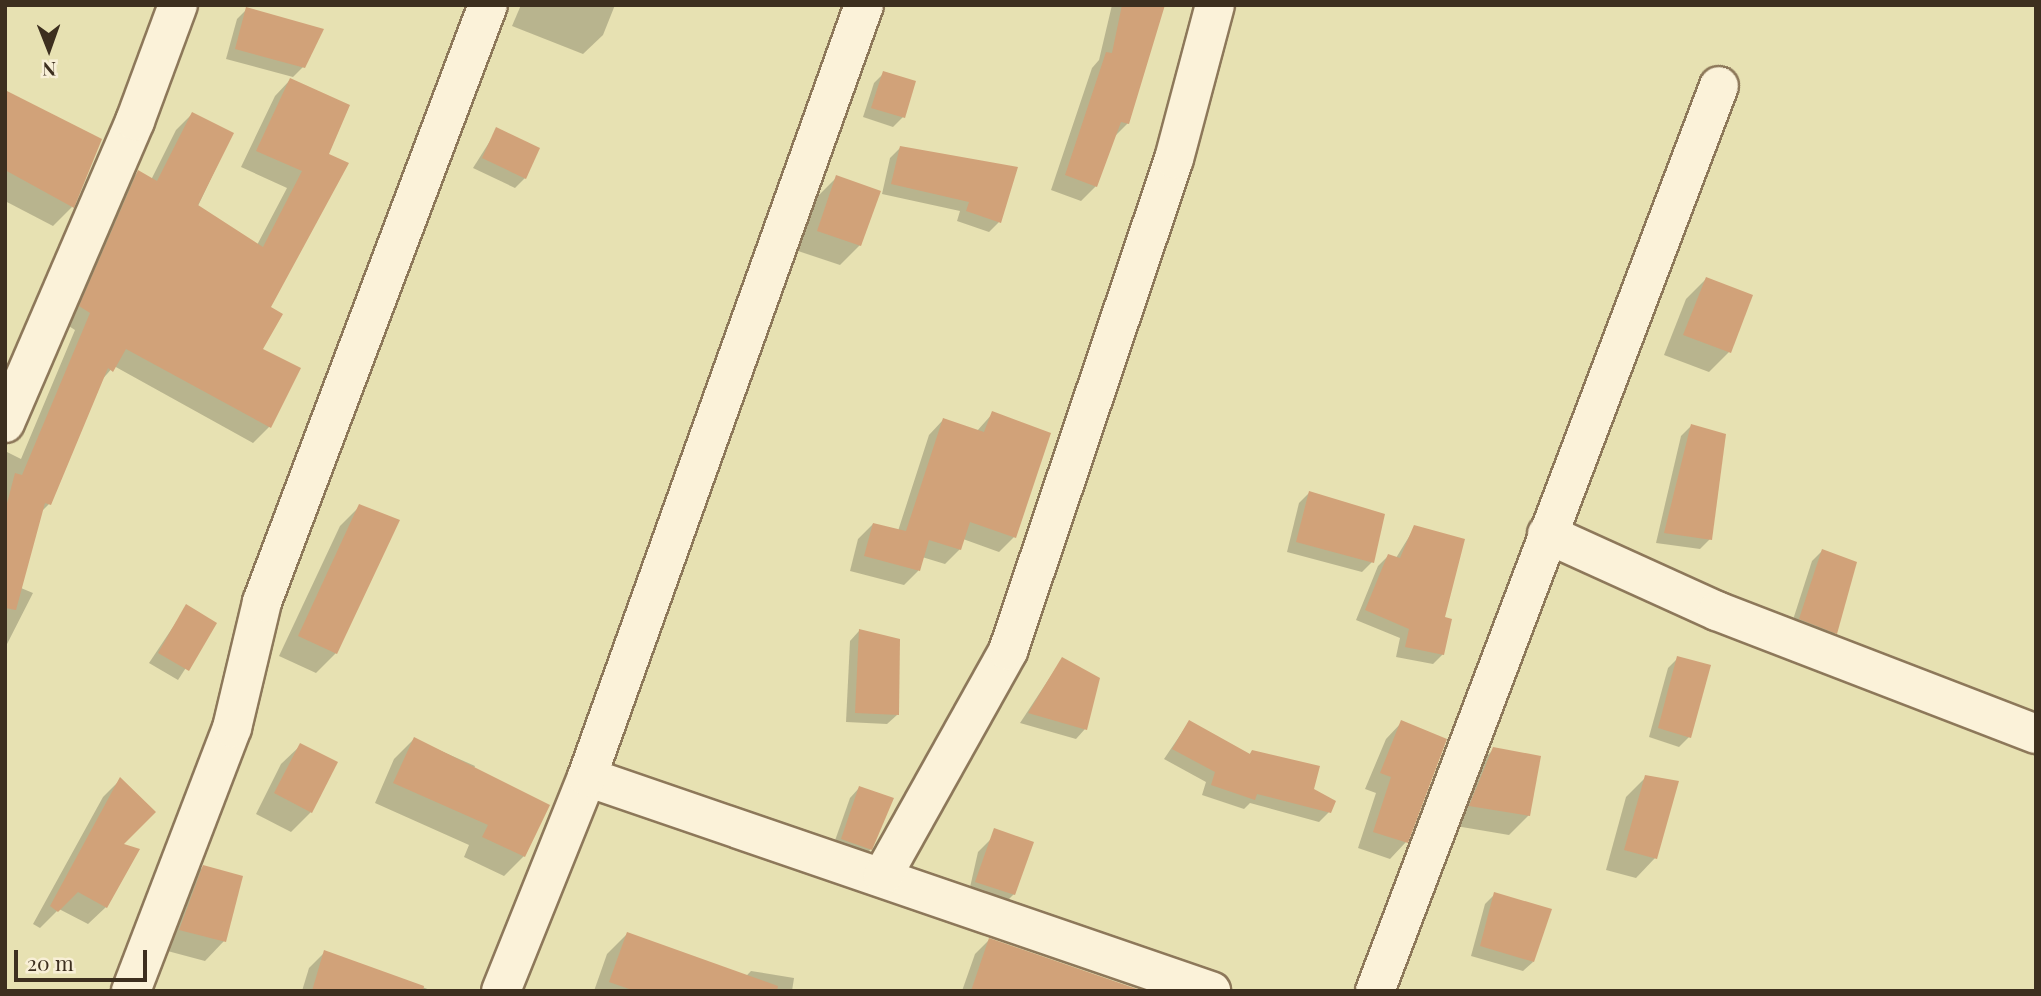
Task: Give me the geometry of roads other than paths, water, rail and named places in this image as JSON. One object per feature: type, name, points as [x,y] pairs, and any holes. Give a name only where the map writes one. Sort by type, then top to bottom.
[{"type":"street","points":[[5,424],[135,121],[178,5]]},
{"type":"street","points":[[131,991],[232,728],[262,602],[488,5]]},
{"type":"street","points":[[501,991],[587,777],[864,5]]},
{"type":"street","points":[[883,875],[1008,651],[1174,159],[1215,5]]},
{"type":"street","points":[[1375,991],[1719,86]]},
{"type":"street","points":[[1547,534],[1717,611],[2036,734]]},
{"type":"street","points":[[587,777],[883,875],[1211,991]]}]
